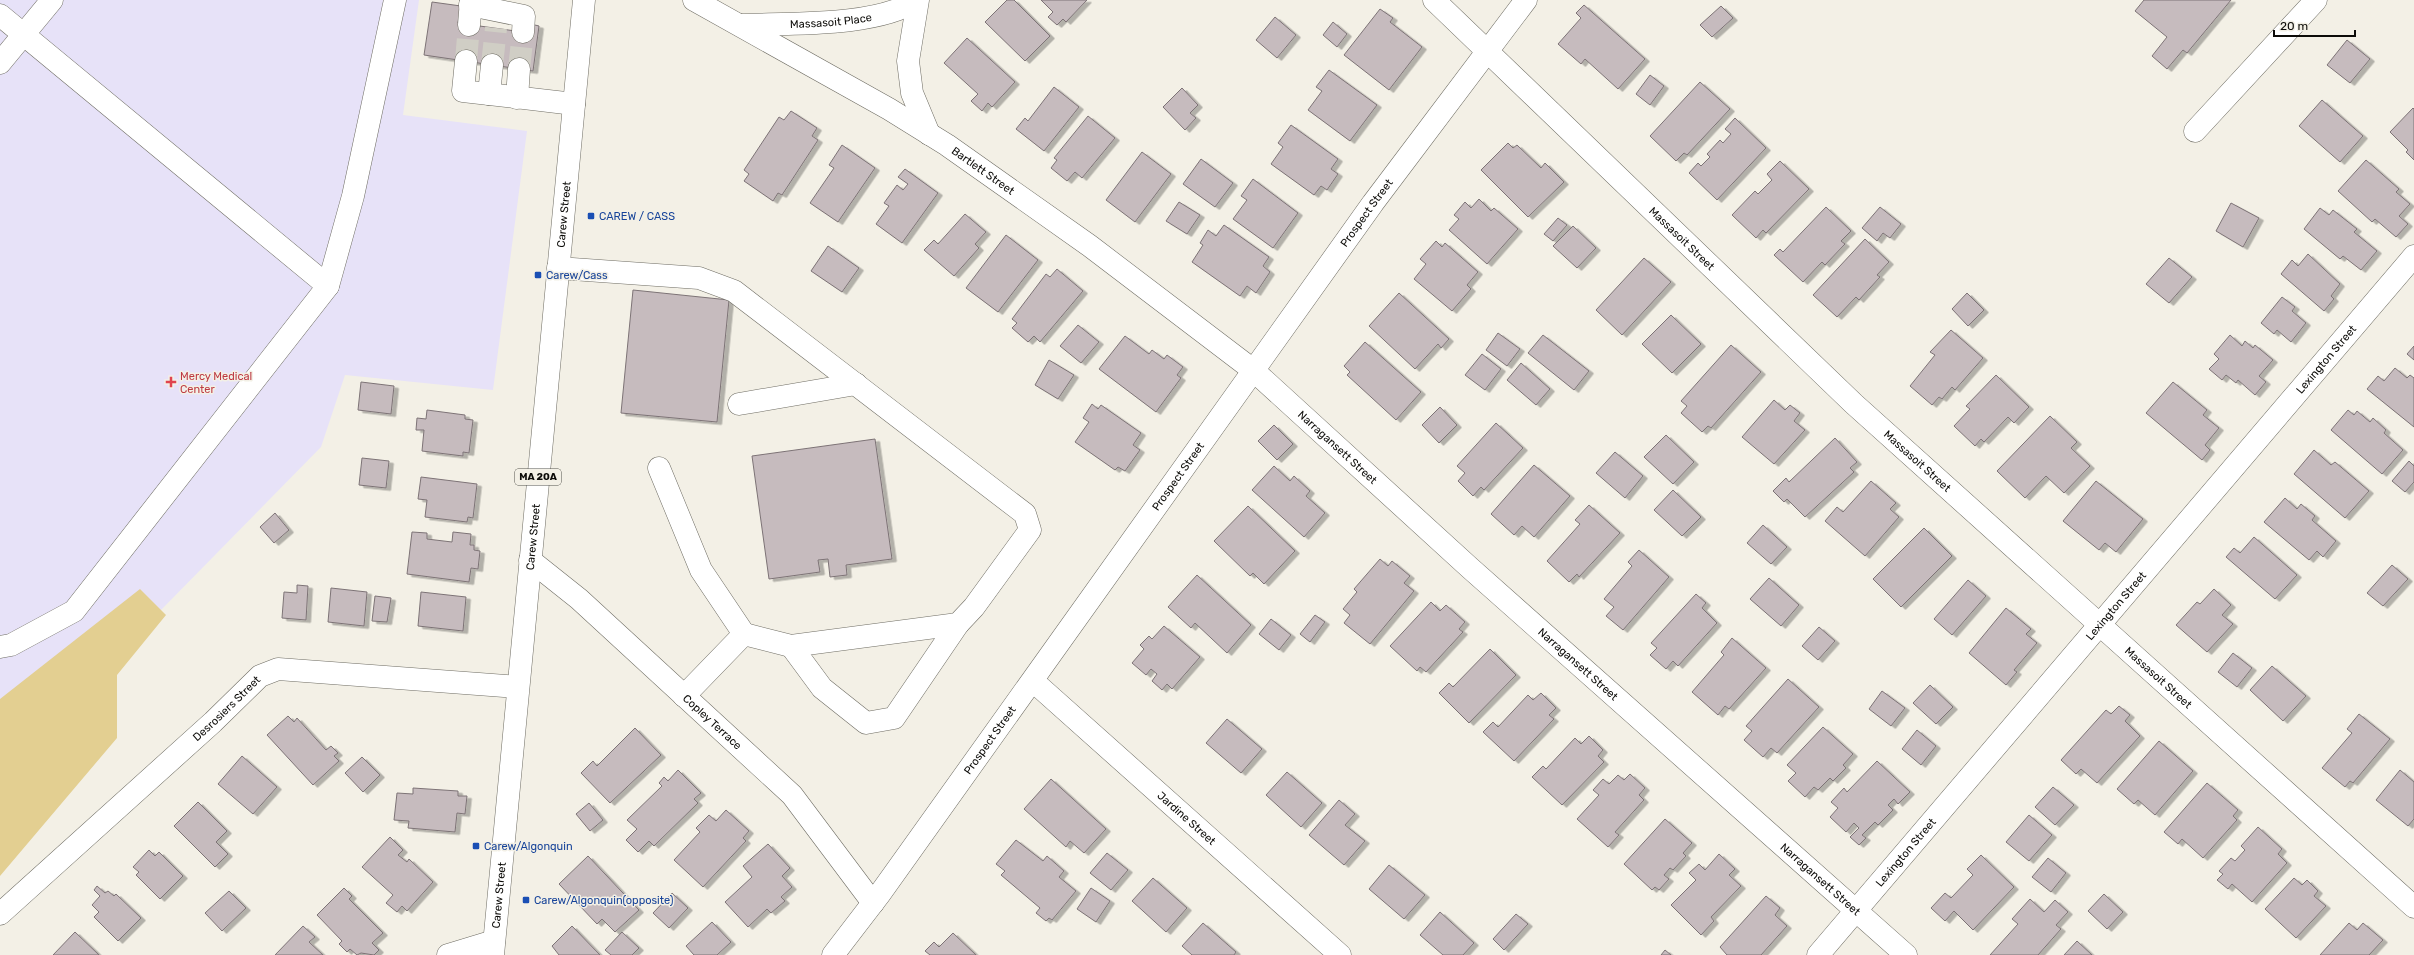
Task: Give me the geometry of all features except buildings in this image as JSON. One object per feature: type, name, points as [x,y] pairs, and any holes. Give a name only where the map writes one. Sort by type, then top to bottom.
[{"type":"street","points":[[0,63],[52,0]]},
{"type":"street","points":[[0,647],[11,645],[74,611],[328,286],[353,196],[395,0]]},
{"type":"street","name":"Carew Street","points":[[493,948],[584,0]]},
{"type":"street","name":"Bartlett Street","points":[[694,0],[929,134],[1090,246],[1253,370]]},
{"type":"street","name":"Massasoit Place","points":[[740,25],[868,19],[908,6],[918,0]]},
{"type":"street","name":"Massasoit Place","points":[[918,0],[908,60],[912,93],[929,134]]},
{"type":"street","name":"Massasoit Street","points":[[1434,0],[1854,404],[2100,624],[2410,895]]},
{"type":"street","name":"Prospect Street","points":[[833,955],[873,903],[1033,681],[1373,202],[1526,0]]},
{"type":"street","points":[[2195,131],[2316,0]]},
{"type":"street","points":[[470,10],[497,20],[524,16],[523,32]]},
{"type":"street","points":[[0,15],[328,286]]},
{"type":"street","points":[[466,61],[463,91],[574,104]]},
{"type":"street","points":[[489,94],[492,65]]},
{"type":"street","points":[[517,98],[519,69]]},
{"type":"street","name":"Lexington Street","points":[[1818,955],[2414,256]]},
{"type":"street","points":[[558,268],[699,278],[734,291],[1025,514],[1030,530],[974,607],[958,624],[894,718],[866,723],[822,688],[791,646]]},
{"type":"street","name":"Narragansett Street","points":[[1253,370],[1475,573],[1906,955]]},
{"type":"street","points":[[739,404],[856,384]]},
{"type":"street","points":[[659,468],[702,570],[744,634],[791,646],[958,624]]},
{"type":"street","name":"Copley Terrace","points":[[530,560],[578,599],[792,796],[873,903]]},
{"type":"street","points":[[684,696],[744,634]]},
{"type":"street","name":"Desrosiers Street","points":[[0,914],[213,722],[260,676],[278,670],[518,687]]},
{"type":"street","name":"Jardine Street","points":[[1033,681],[1340,955]]},
{"type":"street","points":[[448,955],[493,948]]},
{"type":"shaded area","name":"Mercy Medical Center","points":[[0,0],[419,0],[403,115],[527,131],[493,390],[345,375],[321,447],[0,774]]},
{"type":"shaded area","points":[[140,589],[166,615],[117,675],[117,738],[0,876],[0,699]]},
{"type":"tunnel","points":[[466,61],[469,25]]},
{"type":"tunnel","points":[[492,65],[496,28]]},
{"type":"tunnel","points":[[519,69],[523,32]]},
{"type":"place","name":"CAREW / CASS","points":[[591,216]]},
{"type":"place","name":"Carew/Cass","points":[[538,275]]},
{"type":"place","name":"Mercy Medical Center","points":[[171,382]]},
{"type":"place","name":"Carew/Algonquin","points":[[476,846]]},
{"type":"place","name":"Carew/Algonquin(opposite)","points":[[526,900]]}]
